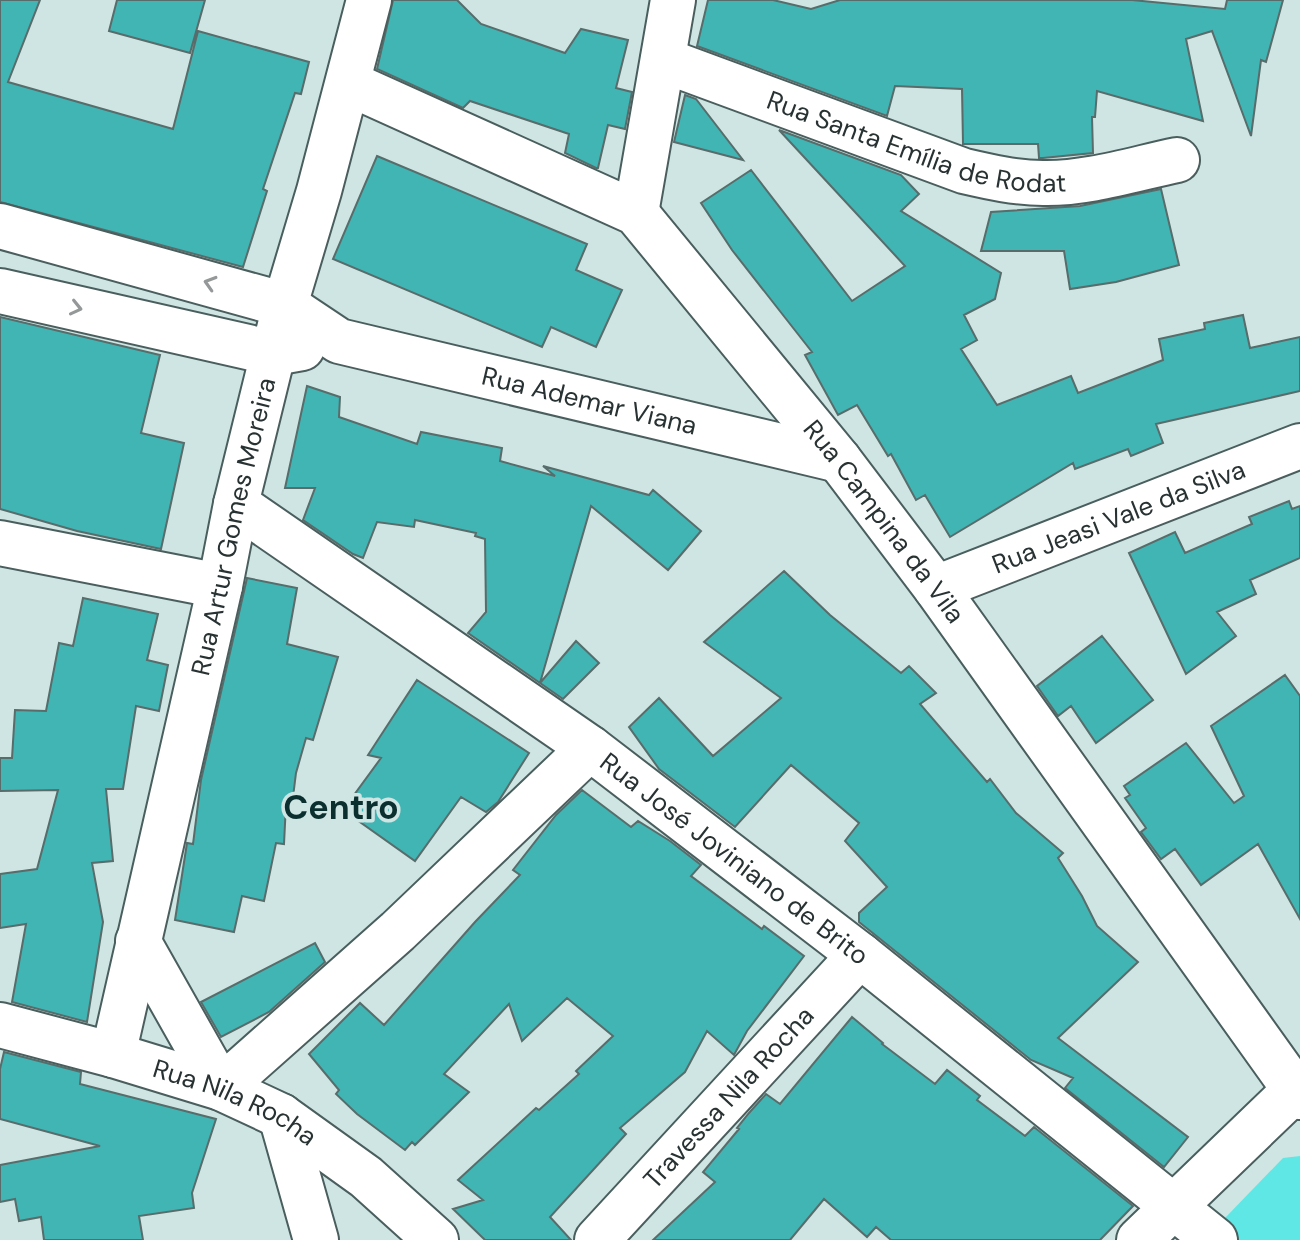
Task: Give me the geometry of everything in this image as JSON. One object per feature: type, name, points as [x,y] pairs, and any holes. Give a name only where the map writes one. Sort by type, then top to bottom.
[{"type":"street","name":"Rua Artur Gomes Moreira","points":[[113,1055],[236,504],[285,305],[319,191],[369,0]]},
{"type":"street","points":[[636,213],[673,0]]},
{"type":"street","name":"Rua Santa Emília de Rodat","points":[[663,60],[964,171],[1008,181],[1058,182],[1177,160]]},
{"type":"street","name":"Rua Campina da Vila","points":[[348,83],[636,213],[839,460],[936,588],[1297,1094]]},
{"type":"street","name":"Rua Ademar Viana","points":[[0,226],[285,305],[339,341],[839,460]]},
{"type":"street","name":"Rua Ademar Viana","points":[[0,291],[274,353],[339,341]]},
{"type":"street","name":"Rua Jeasi Vale da Silva","points":[[936,588],[1300,446]]},
{"type":"street","name":"Rua José Joviniano de Brito","points":[[236,504],[590,748],[860,955],[1215,1240]]},
{"type":"street","points":[[0,543],[220,586]]},
{"type":"street","points":[[138,941],[221,1088],[398,931],[590,748]]},
{"type":"street","name":"Travessa Nila Rocha","points":[[597,1240],[860,955]]},
{"type":"street","name":"Rua Nila Rocha","points":[[0,1025],[221,1088],[281,1116],[366,1177],[436,1240]]},
{"type":"street","points":[[1139,1240],[1297,1094]]},
{"type":"street","points":[[281,1116],[316,1240]]},
{"type":"shaded area","points":[[1300,1156],[1300,1240],[1235,1240],[1227,1232],[1224,1219],[1283,1158]]},
{"type":"building","points":[[0,0],[40,0],[8,82],[173,129],[198,31],[309,62],[301,94],[295,93],[263,189],[267,191],[243,267],[0,202]]},
{"type":"building","points":[[117,0],[205,0],[190,53],[109,31]]},
{"type":"building","points":[[393,0],[457,0],[481,24],[565,53],[581,29],[628,40],[616,88],[632,92],[625,129],[608,125],[596,168],[565,153],[569,134],[470,101],[463,108],[377,69]]},
{"type":"building","points":[[708,0],[773,0],[811,9],[840,0],[1132,0],[1225,9],[1227,0],[1283,0],[1266,62],[1261,60],[1251,136],[1212,31],[1186,39],[1203,121],[1097,91],[1095,117],[1092,117],[1093,153],[1039,158],[1038,144],[963,144],[962,89],[895,86],[887,116],[697,46]]},
{"type":"building","points":[[685,95],[696,99],[743,160],[674,142]]},
{"type":"building","points":[[779,130],[901,175],[919,194],[901,211],[1001,273],[995,299],[964,315],[977,340],[961,349],[997,405],[1071,376],[1078,393],[1163,360],[1159,339],[1205,329],[1204,323],[1243,315],[1250,348],[1300,337],[1300,391],[1156,424],[1163,443],[1131,456],[1128,449],[1075,469],[1073,463],[950,537],[925,495],[916,500],[891,454],[888,456],[857,405],[838,415],[805,355],[812,352],[732,250],[701,203],[751,170],[852,301],[905,266]]},
{"type":"building","points":[[377,156],[587,244],[576,270],[622,290],[596,347],[551,327],[542,347],[333,259]]},
{"type":"building","points":[[1161,189],[1179,265],[1116,282],[1070,289],[1064,251],[981,251],[991,212],[1080,206]]},
{"type":"building","points":[[0,317],[160,355],[141,433],[184,443],[161,549],[77,531],[0,509]]},
{"type":"building","points":[[307,386],[340,397],[339,417],[417,444],[421,432],[502,448],[500,461],[555,476],[543,466],[649,495],[653,490],[701,531],[668,570],[591,506],[540,683],[576,641],[599,663],[563,699],[468,633],[486,612],[485,539],[475,536],[476,533],[415,520],[414,527],[377,522],[363,558],[303,520],[315,488],[285,488]]},
{"type":"building","points":[[1289,501],[1292,509],[1300,506],[1300,558],[1250,580],[1256,594],[1217,612],[1236,636],[1186,674],[1129,553],[1175,532],[1185,553],[1252,524],[1249,517]]},
{"type":"building","points":[[784,571],[830,615],[901,673],[909,666],[936,693],[920,704],[987,782],[990,779],[1016,813],[1063,853],[1058,858],[1097,926],[1138,962],[1058,1038],[1188,1137],[1164,1167],[1065,1088],[1073,1078],[1031,1060],[859,922],[859,913],[887,887],[845,841],[859,823],[791,765],[735,827],[659,769],[629,727],[659,698],[713,756],[781,698],[704,642]]},
{"type":"building","points":[[247,578],[297,588],[287,644],[338,657],[313,740],[306,738],[296,773],[292,805],[286,804],[284,844],[276,843],[264,901],[242,896],[234,932],[175,920],[187,843],[193,844],[201,780]]},
{"type":"building","points":[[83,598],[158,614],[147,660],[168,665],[159,711],[136,706],[123,789],[106,789],[113,861],[92,863],[103,922],[87,1022],[12,1002],[26,924],[0,928],[0,874],[37,869],[58,790],[0,791],[0,758],[12,758],[15,710],[46,711],[59,643],[73,646]]},
{"type":"building","points":[[1102,636],[1153,700],[1096,743],[1071,706],[1058,716],[1037,686]]},
{"type":"building","points":[[1285,675],[1300,696],[1300,919],[1258,844],[1201,885],[1175,849],[1161,859],[1141,832],[1146,828],[1125,798],[1130,795],[1124,786],[1186,743],[1234,803],[1244,796],[1211,726]]},
{"type":"building","points":[[417,680],[529,753],[498,802],[486,812],[461,797],[415,861],[343,810],[381,758],[368,755]]},
{"type":"building","points":[[582,790],[631,827],[638,821],[670,841],[701,865],[691,876],[804,956],[747,1031],[734,1055],[707,1031],[685,1072],[620,1128],[626,1134],[550,1217],[571,1240],[485,1240],[453,1209],[483,1200],[458,1180],[536,1108],[539,1110],[579,1074],[576,1071],[613,1036],[567,998],[522,1041],[509,1004],[444,1074],[469,1092],[415,1145],[412,1142],[405,1150],[336,1094],[339,1090],[309,1054],[360,1003],[384,1025],[520,875],[513,870],[556,815]]},
{"type":"building","points":[[315,943],[325,962],[269,1012],[221,1037],[201,1002]]},
{"type":"building","points":[[852,1017],[935,1084],[947,1070],[980,1096],[977,1100],[1025,1136],[1034,1127],[1133,1206],[1100,1240],[891,1240],[876,1227],[867,1237],[824,1199],[790,1240],[653,1240],[715,1182],[703,1172],[749,1113],[766,1094],[780,1104]]},
{"type":"building","points":[[4,1052],[81,1072],[80,1084],[216,1119],[192,1193],[194,1208],[139,1216],[143,1240],[44,1240],[41,1217],[19,1221],[15,1199],[0,1202],[0,1165],[100,1146],[0,1119],[0,1069]]},
{"type":"district","name":"Centro","points":[[341,807]]}]
